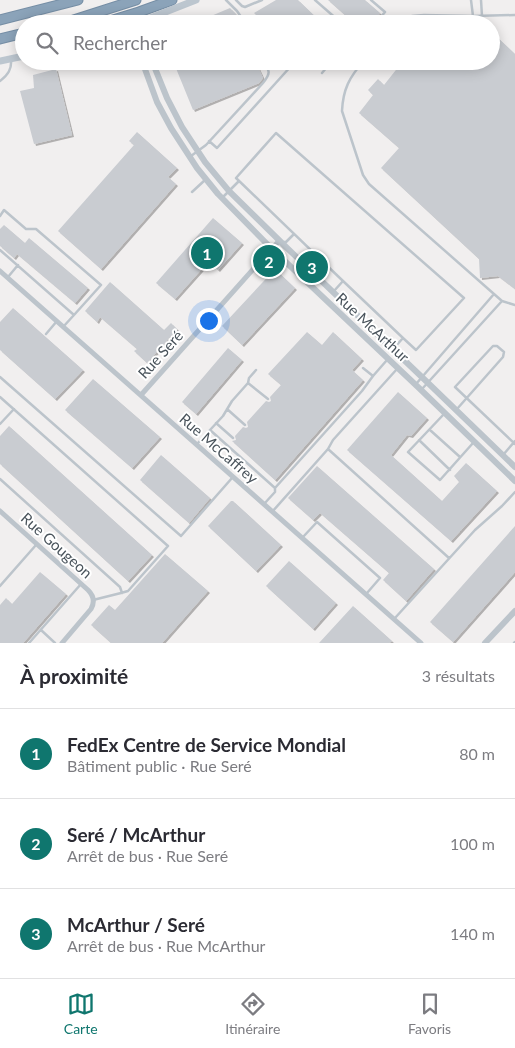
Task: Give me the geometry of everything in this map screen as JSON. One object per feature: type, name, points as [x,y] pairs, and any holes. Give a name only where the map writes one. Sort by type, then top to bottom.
[{"type":"highway","points":[[20,15],[78,0]]},
{"type":"highway","points":[[89,15],[136,0]]},
{"type":"highway","points":[[129,15],[172,0]]},
{"type":"highway","points":[[0,20],[15,16]]},
{"type":"highway","points":[[0,39],[15,36]]},
{"type":"main road","points":[[161,15],[196,0]]},
{"type":"main road","points":[[0,61],[15,57]]},
{"type":"street","name":"Rue McArthur","points":[[145,70],[157,102],[172,128],[206,179],[222,198],[515,481]]},
{"type":"street","name":"Rue McArthur","points":[[155,70],[166,98],[182,127],[229,191],[515,467]]},
{"type":"street","name":"Rue Seré","points":[[141,396],[279,241]]},
{"type":"street","name":"Rue McCaffrey","points":[[0,271],[421,643]]},
{"type":"street","name":"Rue Gougeon","points":[[0,511],[90,592],[93,600]]},
{"type":"street","points":[[62,643],[90,612],[93,600]]},
{"type":"street","points":[[485,643],[515,611]]},
{"type":"lane","points":[[226,0],[240,15]]},
{"type":"lane","points":[[236,0],[245,7],[262,0]]},
{"type":"lane","points":[[315,0],[332,15]]},
{"type":"lane","points":[[371,0],[385,12],[383,15]]},
{"type":"lane","points":[[472,0],[473,15]]},
{"type":"lane","points":[[481,0],[482,15]]},
{"type":"lane","points":[[500,15],[515,15]]},
{"type":"lane","points":[[0,81],[10,71],[11,58]]},
{"type":"lane","points":[[190,156],[204,147],[266,79],[268,70]]},
{"type":"lane","points":[[209,141],[217,148],[287,70]]},
{"type":"lane","points":[[356,70],[350,77],[346,87],[342,101],[342,111],[364,175],[369,184],[502,301],[515,305]]},
{"type":"lane","points":[[157,102],[166,98]]},
{"type":"lane","points":[[276,133],[464,298],[416,350],[239,181],[236,178],[276,133]]},
{"type":"lane","points":[[192,192],[206,179]]},
{"type":"lane","points":[[222,198],[239,181]]},
{"type":"lane","points":[[0,216],[4,210],[26,228],[36,229],[101,285],[63,327]]},
{"type":"lane","points":[[279,241],[286,242],[294,234]]},
{"type":"lane","points":[[0,250],[74,315]]},
{"type":"lane","points":[[7,278],[18,265]]},
{"type":"lane","points":[[333,292],[343,281]]},
{"type":"lane","points":[[415,384],[494,294]]},
{"type":"lane","points":[[421,390],[502,301]]},
{"type":"lane","points":[[46,334],[57,321]]},
{"type":"lane","points":[[393,349],[403,338]]},
{"type":"lane","points":[[456,410],[466,398],[504,356],[504,352],[497,346],[493,346],[455,387],[466,398],[515,443],[502,455]]},
{"type":"lane","points":[[264,504],[275,492],[275,488],[362,391],[388,359]]},
{"type":"lane","points":[[363,368],[373,376]]},
{"type":"lane","points":[[272,512],[328,449],[333,440],[398,368]]},
{"type":"lane","points":[[196,444],[223,416],[256,370]]},
{"type":"lane","points":[[0,377],[181,536],[233,477]]},
{"type":"lane","points":[[248,382],[268,399]]},
{"type":"lane","points":[[0,397],[168,546],[131,588],[122,593],[93,600]]},
{"type":"lane","points":[[0,424],[14,409]]},
{"type":"lane","points":[[227,409],[245,425]]},
{"type":"lane","points":[[445,413],[408,452],[440,480],[474,442]]},
{"type":"lane","points":[[216,423],[233,438]]},
{"type":"lane","points":[[210,430],[275,488]]},
{"type":"lane","points":[[430,430],[460,457]]},
{"type":"lane","points":[[419,440],[450,470]]},
{"type":"lane","points":[[328,449],[449,558]]},
{"type":"lane","points":[[0,479],[120,587],[122,593]]},
{"type":"lane","points":[[394,620],[475,530],[515,492]]},
{"type":"lane","points":[[302,538],[316,522],[324,528],[380,578],[366,594]]},
{"type":"lane","points":[[0,586],[37,544]]},
{"type":"lane","points":[[30,643],[81,584]]},
{"type":"lane","points":[[41,630],[55,643]]},
{"type":"building","points":[[276,0],[298,0],[314,15],[256,15],[254,13]]},
{"type":"building","points":[[328,0],[365,0],[380,13],[379,15],[345,15]]},
{"type":"building","points":[[230,8],[236,15],[213,15]]},
{"type":"building","points":[[500,40],[515,54],[515,289],[498,276],[480,278],[479,259],[381,168],[399,148],[359,113],[373,95],[368,90],[378,79],[384,85],[396,70],[500,70]]},
{"type":"building","points":[[56,70],[72,135],[34,144],[20,91],[34,88],[33,75]]},
{"type":"building","points":[[177,70],[259,70],[263,78],[259,83],[193,110]]},
{"type":"building","points":[[137,132],[177,168],[168,177],[176,184],[101,269],[58,231],[134,145],[129,141]]},
{"type":"building","points":[[213,218],[242,243],[218,270],[209,261],[175,299],[156,283]]},
{"type":"building","points":[[4,225],[25,243],[29,238],[88,288],[75,303],[17,254],[14,258],[0,246],[0,229]]},
{"type":"building","points":[[275,269],[295,288],[242,345],[222,326]]},
{"type":"building","points":[[110,282],[164,330],[171,323],[177,329],[147,363],[134,351],[137,349],[100,317],[97,322],[85,311]]},
{"type":"building","points":[[13,308],[83,370],[55,399],[0,350],[0,322]]},
{"type":"building","points":[[307,332],[322,345],[333,332],[362,359],[352,370],[363,380],[275,480],[232,441],[236,440],[235,436],[243,427],[248,427],[247,422],[266,401],[271,401],[270,397],[281,385],[268,374]]},
{"type":"building","points":[[228,348],[242,360],[196,414],[182,402]]},
{"type":"building","points":[[93,379],[160,437],[132,468],[65,410]]},
{"type":"building","points":[[398,392],[427,418],[411,436],[407,435],[391,455],[442,501],[459,482],[454,476],[466,463],[497,491],[451,541],[347,450]]},
{"type":"building","points":[[9,426],[152,555],[128,581],[0,464],[0,436]]},
{"type":"building","points":[[161,455],[210,498],[189,523],[140,480]]},
{"type":"building","points":[[317,466],[434,569],[406,601],[383,580],[389,573],[320,513],[313,520],[288,498]]},
{"type":"building","points":[[231,501],[281,545],[256,571],[208,526]]},
{"type":"building","points":[[515,526],[515,572],[453,642],[430,622]]},
{"type":"building","points":[[165,554],[208,591],[162,643],[111,643],[91,625],[109,605],[115,610]]},
{"type":"building","points":[[289,561],[336,603],[313,629],[266,586]]},
{"type":"building","points":[[40,572],[66,594],[23,643],[0,643],[0,605],[6,598],[12,604]]},
{"type":"building","points":[[353,606],[392,641],[389,643],[319,643]]},
{"type":"place","name":"FedEx Centre de Service Mondial","points":[[207,253]]},
{"type":"place","name":"Seré / McArthur","points":[[269,261]]},
{"type":"place","name":"McArthur / Seré","points":[[312,267]]}]
